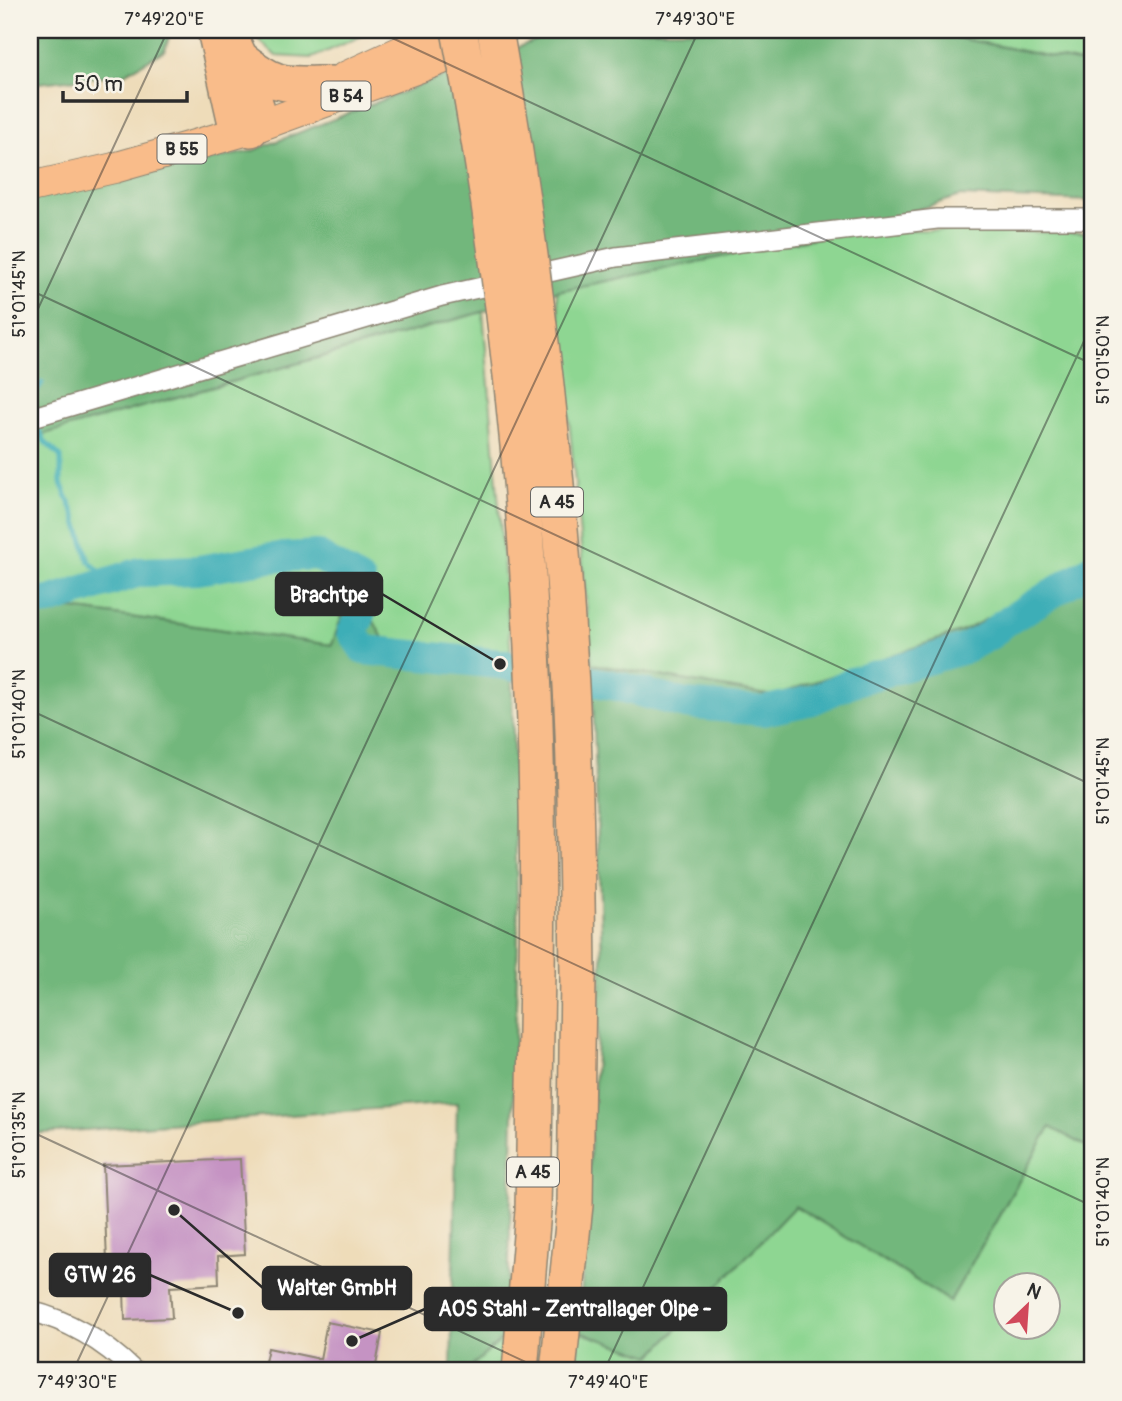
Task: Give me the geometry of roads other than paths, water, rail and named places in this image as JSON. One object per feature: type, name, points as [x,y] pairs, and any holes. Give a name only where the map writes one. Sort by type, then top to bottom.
[{"type":"highway","points":[[215,30],[248,120]]},
{"type":"highway","name":"A 45","points":[[495,30],[530,253],[548,397],[571,687],[578,977],[575,1205],[558,1371]]},
{"type":"highway","name":"A 45","points":[[444,42],[488,192],[504,303],[526,525],[538,748],[537,971],[533,1211],[520,1371]]},
{"type":"highway","points":[[234,44],[248,120]]},
{"type":"highway","points":[[234,44],[264,77],[284,84],[331,84]]},
{"type":"main road","name":"B 54","points":[[248,120],[444,42]]},
{"type":"main road","name":"B 54","points":[[331,84],[444,42]]},
{"type":"main road","name":"B 55","points":[[30,187],[248,120],[331,84]]},
{"type":"main road","name":"B 55","points":[[30,172],[112,161]]},
{"type":"street","points":[[30,418],[442,296],[616,257],[937,219],[1092,219]]},
{"type":"street","points":[[30,1311],[70,1325],[93,1337],[112,1350],[134,1371]]},
{"type":"waterway","points":[[31,400],[42,383]]},
{"type":"waterway","points":[[39,430],[45,442],[61,457],[61,483],[76,518],[89,561],[110,582]]},
{"type":"waterway","points":[[30,603],[49,601],[140,572],[198,570],[270,558],[317,555],[361,582],[360,617],[352,632],[364,650],[500,664],[617,686],[685,704],[763,711],[813,700],[852,682],[964,649],[1092,569]]},
{"type":"place","name":"Brachtpe","points":[[500,664]]},
{"type":"place","name":"Walter GmbH","points":[[174,1210]]},
{"type":"place","name":"GTW 26","points":[[238,1313]]},
{"type":"place","name":"AOS Stahl - Zentrallager Olpe -","points":[[352,1341]]}]
